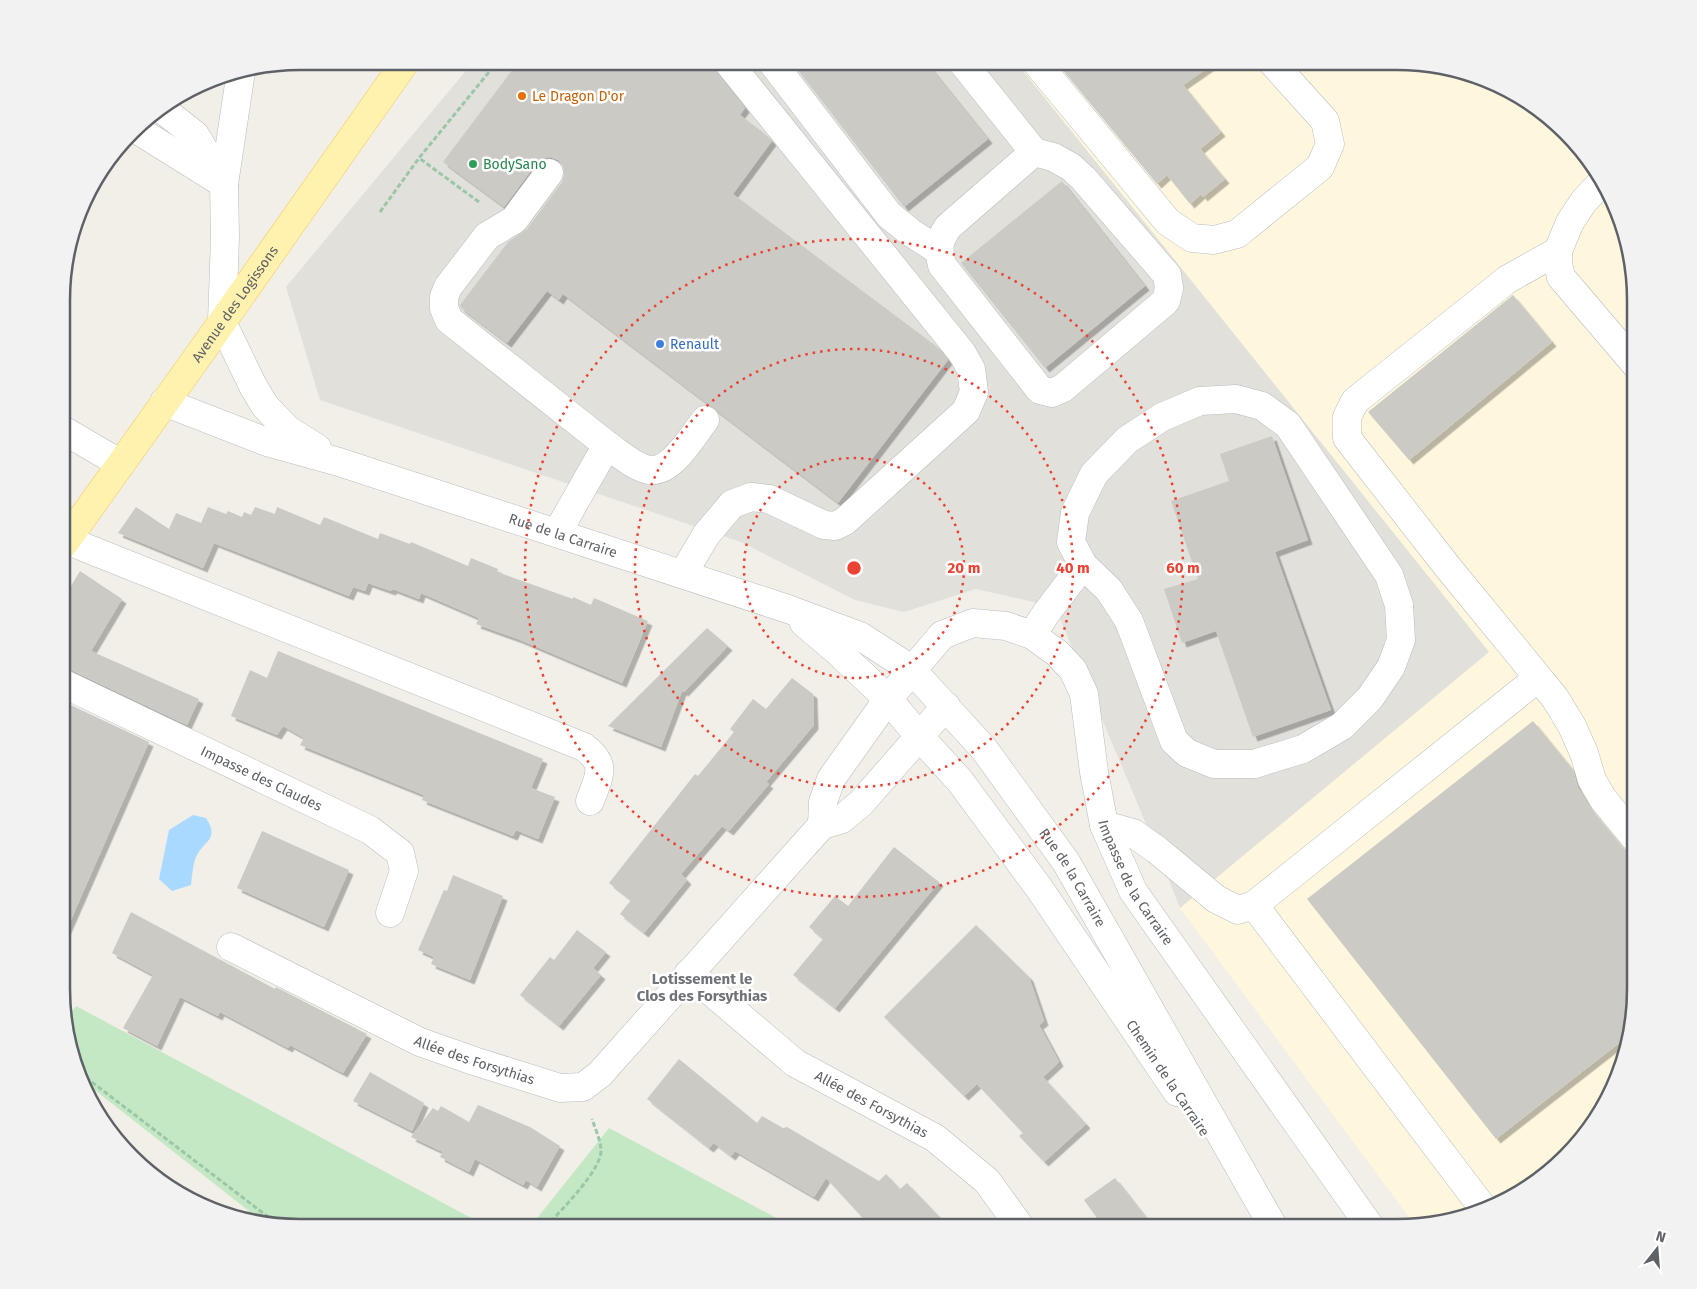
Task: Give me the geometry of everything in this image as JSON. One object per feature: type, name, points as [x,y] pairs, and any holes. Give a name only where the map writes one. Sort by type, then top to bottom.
[{"type":"main road","name":"Avenue des Logissons","points":[[70,535],[400,70]]},
{"type":"street","points":[[683,574],[706,535],[732,504],[751,497],[769,499],[824,525],[835,526],[845,521],[966,411],[974,392],[971,369],[962,352],[733,70]]},
{"type":"street","points":[[777,70],[889,215],[910,232],[938,250]]},
{"type":"street","points":[[968,70],[1034,152],[1053,158],[1071,167],[1083,178],[1167,275],[1169,288],[1166,301],[1063,388],[1052,393],[1040,390],[942,265],[938,250],[942,236],[948,227],[1034,152]]},
{"type":"street","points":[[1043,70],[1168,222],[1192,238],[1214,240],[1237,234],[1320,166],[1330,144],[1325,121],[1279,70]]},
{"type":"street","points":[[222,322],[225,237],[224,184],[240,78]]},
{"type":"street","points":[[167,113],[195,135],[224,184]]},
{"type":"street","points":[[142,133],[224,184]]},
{"type":"street","points":[[549,173],[514,220],[487,236],[448,287],[444,297],[444,308],[449,320],[607,445],[634,464],[651,470],[664,467],[677,457],[705,420]]},
{"type":"street","points":[[1597,187],[1584,200],[1570,222],[1558,251],[1558,263],[1561,276],[1627,354]]},
{"type":"street","points":[[1558,251],[1508,279],[1355,401],[1347,417],[1348,438],[1446,565],[1555,698],[1572,726],[1584,753],[1592,780],[1603,799],[1627,828]]},
{"type":"street","name":"Rue de la Carraire","points":[[222,322],[265,406],[288,430],[339,462]]},
{"type":"street","points":[[1236,399],[1262,406],[1288,425],[1389,575],[1399,605],[1401,640],[1392,667],[1370,698],[1342,726],[1303,749],[1271,759],[1254,764],[1214,764],[1187,753],[1174,741],[1129,621],[1109,590],[1083,565],[1071,542],[1075,513],[1094,474],[1127,440],[1162,417],[1200,401],[1236,399]]},
{"type":"street","name":"Rue de la Carraire","points":[[164,402],[267,442],[339,462],[788,609],[860,636],[911,669],[984,749],[1066,862],[1269,1219]]},
{"type":"street","points":[[70,434],[121,464]]},
{"type":"street","points":[[557,533],[607,445]]},
{"type":"street","points":[[70,545],[584,746],[596,756],[600,772],[590,801]]},
{"type":"street","points":[[1032,634],[1083,565]]},
{"type":"street","name":"Rue de la Carraire","points":[[788,609],[836,650],[888,699],[960,781],[1039,888],[1066,929]]},
{"type":"street","name":"Impasse de la Carraire","points":[[888,699],[911,669],[942,635],[973,623],[1006,626],[1032,634],[1056,653],[1073,670],[1084,694],[1094,772],[1104,825],[1133,891],[1365,1219]]},
{"type":"street","points":[[1104,825],[1132,833],[1157,850],[1216,899],[1238,910],[1254,905],[1538,678]]},
{"type":"street","name":"Impasse des Claudes","points":[[70,687],[370,830],[400,853],[404,871],[390,913]]},
{"type":"street","points":[[822,825],[822,802],[831,779],[888,699]]},
{"type":"street","points":[[583,1087],[600,1074],[688,973],[822,825],[842,820],[860,803],[946,706]]},
{"type":"street","points":[[1254,905],[1480,1204]]},
{"type":"street","name":"Chemin de la Carraire","points":[[1066,929],[1264,1219]]},
{"type":"street","name":"Allée des Forsythias","points":[[231,947],[420,1042],[560,1088],[583,1087]]},
{"type":"street","name":"Allée des Forsythias","points":[[688,973],[795,1063],[935,1138],[987,1181],[1014,1219]]},
{"type":"path","points":[[380,212],[419,158],[491,70]]},
{"type":"path","points":[[419,158],[486,208]]},
{"type":"path","points":[[87,1078],[268,1217]]},
{"type":"path","points":[[553,1219],[592,1174],[599,1161],[601,1149],[583,1087]]},
{"type":"shaded area","points":[[467,70],[1022,70],[1489,652],[1180,908],[1055,607],[976,589],[904,612],[855,600],[741,542],[320,400],[286,287]]},
{"type":"shaded area","points":[[1022,70],[1412,70],[1442,74],[1485,87],[1525,109],[1549,127],[1570,148],[1588,172],[1610,212],[1615,226],[1623,255],[1627,285],[1627,1004],[1623,1034],[1610,1077],[1596,1104],[1580,1129],[1549,1162],[1525,1180],[1485,1202],[1442,1215],[1410,1219],[1180,908],[1489,652]]},
{"type":"green space","points":[[76,1006],[473,1219],[285,1219],[248,1213],[249,1211],[93,1088],[78,1049],[71,1013]]},
{"type":"green space","points":[[609,1128],[778,1219],[536,1219]]},
{"type":"water","points":[[193,815],[206,818],[210,825],[211,836],[196,857],[191,885],[172,891],[159,879],[169,830]]},
{"type":"building","points":[[512,70],[715,70],[745,108],[740,115],[772,141],[733,194],[936,346],[948,360],[838,503],[563,294],[559,300],[547,291],[507,343],[461,308],[460,305],[508,242],[527,229],[562,182],[564,175],[563,166],[558,160],[550,157],[542,159],[536,164],[504,207],[443,162]]},
{"type":"building","points":[[798,70],[932,70],[988,139],[904,207]]},
{"type":"building","points":[[1063,70],[1205,70],[1183,85],[1221,132],[1200,149],[1225,179],[1203,197],[1201,194],[1190,204],[1167,175],[1157,184]]},
{"type":"building","points":[[1062,181],[1145,286],[1045,368],[961,263]]},
{"type":"building","points":[[1513,295],[1552,342],[1409,460],[1368,412]]},
{"type":"building","points":[[1272,436],[1308,540],[1275,552],[1331,710],[1253,737],[1216,631],[1182,643],[1164,589],[1198,579],[1171,501],[1229,481],[1220,454]]},
{"type":"building","points":[[136,507],[169,529],[176,513],[201,523],[208,507],[226,514],[228,511],[242,517],[244,512],[251,515],[255,507],[275,514],[277,507],[320,525],[324,517],[378,539],[380,533],[410,544],[411,542],[468,566],[471,558],[498,569],[497,572],[573,599],[573,597],[591,605],[594,598],[648,621],[622,683],[518,639],[476,624],[479,618],[421,593],[419,599],[393,589],[391,591],[368,583],[365,591],[353,587],[349,596],[214,543],[203,568],[118,533]]},
{"type":"building","points":[[80,571],[122,599],[91,651],[199,699],[187,725],[70,669],[70,587]]},
{"type":"building","points":[[707,628],[728,646],[684,692],[682,691],[661,747],[608,726]]},
{"type":"building","points":[[278,651],[543,759],[531,788],[555,797],[538,839],[516,830],[513,836],[422,800],[424,795],[300,745],[304,738],[283,726],[277,735],[231,716],[250,670],[267,678]]},
{"type":"building","points":[[792,678],[813,694],[814,725],[766,782],[769,784],[729,831],[722,826],[681,874],[687,880],[644,933],[620,914],[631,900],[609,883],[695,774],[698,776],[734,732],[730,729],[753,699],[766,709]]},
{"type":"building","points":[[70,705],[149,742],[70,922]]},
{"type":"building","points":[[1533,721],[1573,770],[1578,788],[1591,809],[1627,851],[1627,1004],[1621,1041],[1496,1139],[1307,899]]},
{"type":"building","points":[[262,831],[349,870],[324,927],[237,888]]},
{"type":"building","points":[[894,847],[939,882],[835,1008],[793,975],[823,939],[809,927],[835,896],[848,906]]},
{"type":"building","points":[[453,875],[503,896],[470,980],[431,964],[434,957],[418,950],[444,890],[447,891]]},
{"type":"building","points":[[131,912],[275,989],[276,987],[367,1034],[343,1073],[290,1045],[288,1048],[220,1012],[218,1016],[180,997],[157,1046],[123,1028],[153,975],[112,953]]},
{"type":"building","points":[[976,925],[1029,977],[1044,1021],[1039,1025],[1059,1062],[1043,1077],[1086,1124],[1044,1162],[1019,1136],[1023,1133],[977,1084],[964,1096],[884,1017]]},
{"type":"building","points":[[577,930],[606,952],[593,968],[601,975],[559,1026],[520,995],[550,957],[554,960]]},
{"type":"building","points":[[679,1059],[757,1123],[762,1116],[783,1128],[787,1127],[879,1181],[886,1174],[900,1189],[907,1183],[941,1219],[864,1219],[826,1178],[814,1197],[735,1151],[731,1156],[714,1143],[709,1148],[647,1099]]},
{"type":"building","points":[[370,1072],[424,1103],[412,1131],[353,1101]]},
{"type":"building","points":[[478,1105],[530,1127],[560,1146],[537,1187],[526,1180],[523,1185],[475,1159],[469,1172],[440,1157],[443,1152],[411,1137],[433,1108],[438,1111],[441,1106],[469,1122]]},
{"type":"building","points":[[1115,1178],[1147,1219],[1098,1219],[1084,1200]]},
{"type":"place","name":"Le Dragon D'or","points":[[522,96]]},
{"type":"place","name":"BodySano","points":[[473,164]]},
{"type":"place","name":"Renault","points":[[660,344]]},
{"type":"district","name":"Lotissement le Clos des Forsythias","points":[[702,988]]}]
